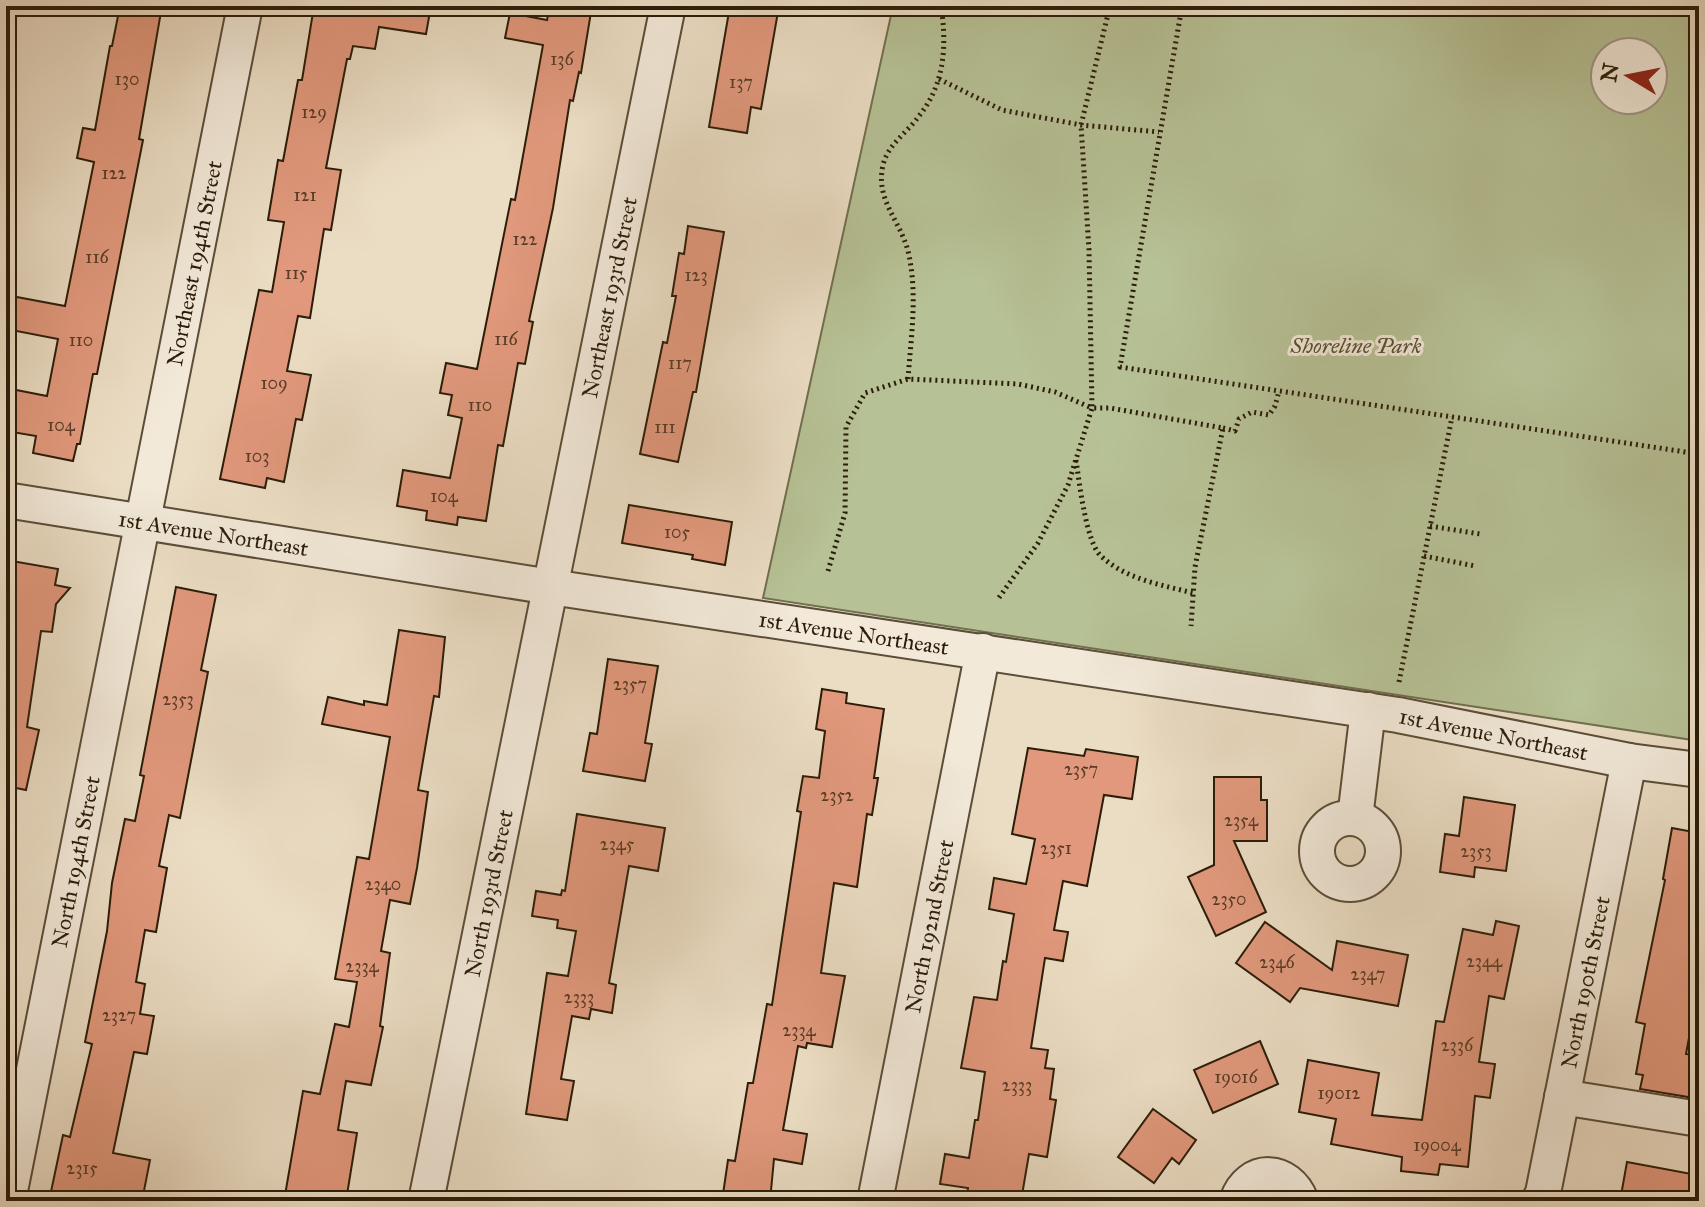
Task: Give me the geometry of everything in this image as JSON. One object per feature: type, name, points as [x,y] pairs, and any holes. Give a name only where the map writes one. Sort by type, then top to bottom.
[{"type":"street","name":"Northeast 194th Street","points":[[141,521],[245,6]]},
{"type":"street","name":"Northeast 193rd Street","points":[[551,587],[668,6]]},
{"type":"street","name":"1st Avenue Northeast","points":[[6,500],[551,587],[1368,710],[1629,761],[1699,770]]},
{"type":"street","name":"North 194th Street","points":[[8,1201],[141,521]]},
{"type":"street","name":"North 193rd Street","points":[[426,1201],[551,587]]},
{"type":"street","name":"North 192nd Street","points":[[875,1201],[983,651]]},
{"type":"street","points":[[1355,818],[1368,710]]},
{"type":"street","name":"North 190th Street","points":[[1539,1201],[1629,761]]},
{"type":"street","points":[[1562,1097],[1699,1119]]},
{"type":"street","points":[[1237,1201],[1248,1183],[1269,1175],[1290,1183],[1301,1201]]},
{"type":"path","points":[[908,379],[913,293],[908,251],[883,200],[883,166],[891,146],[921,115],[939,79],[946,43],[941,6]]},
{"type":"path","points":[[998,599],[1038,543],[1068,485],[1092,408],[1089,250],[1081,125],[1110,6]]},
{"type":"path","points":[[1182,6],[1120,367],[1699,454]]},
{"type":"path","points":[[939,79],[1002,110],[1081,125],[1159,132]]},
{"type":"path","points":[[828,571],[845,513],[846,427],[865,393],[908,379],[1018,384],[1055,392],[1092,408],[1110,408],[1235,431],[1239,419],[1252,412],[1269,415],[1279,391]]},
{"type":"path","points":[[1399,682],[1452,417]]},
{"type":"path","points":[[1191,626],[1195,567],[1223,428]]},
{"type":"path","points":[[1076,459],[1084,512],[1098,555],[1133,577],[1193,593]]},
{"type":"path","points":[[1430,526],[1480,534]]},
{"type":"path","points":[[1424,556],[1475,566]]},
{"type":"green space","name":"Shoreline Park","points":[[893,6],[1699,6],[1699,741],[763,598]]},
{"type":"building","points":[[120,6],[162,6],[139,139],[143,140],[97,374],[93,374],[80,444],[77,444],[73,461],[33,453],[36,436],[6,431],[6,388],[47,396],[58,339],[6,329],[6,295],[65,306],[94,162],[77,158],[83,128],[95,130]]},
{"type":"building","points":[[314,6],[431,6],[426,34],[379,27],[375,49],[353,46],[350,59],[347,59],[326,168],[341,170],[331,230],[324,229],[310,318],[298,316],[287,371],[311,375],[302,420],[296,419],[284,482],[267,478],[265,488],[220,479],[259,290],[272,292],[284,222],[268,220],[278,160],[283,161],[298,80],[302,80]]},
{"type":"building","points":[[550,6],[592,6],[581,73],[573,101],[570,100],[553,208],[529,321],[533,322],[525,364],[518,363],[503,446],[498,445],[486,521],[458,517],[457,525],[426,520],[427,511],[397,506],[403,470],[450,478],[462,418],[448,415],[452,395],[440,393],[446,363],[477,369],[511,199],[515,200],[543,45],[505,38],[510,13],[547,20]]},
{"type":"building","points":[[730,6],[779,6],[761,109],[751,107],[747,133],[709,127]]},
{"type":"building","points":[[688,226],[724,232],[696,392],[693,392],[678,462],[640,454],[663,342],[667,343],[676,296],[672,296],[679,253],[684,254]]},
{"type":"building","points":[[629,505],[732,522],[725,565],[692,559],[693,555],[622,543]]},
{"type":"building","points":[[6,560],[58,569],[55,585],[70,588],[56,604],[52,632],[41,631],[27,727],[39,730],[26,790],[6,786]]},
{"type":"building","points":[[176,587],[216,595],[201,670],[208,672],[180,818],[169,815],[159,866],[167,868],[156,932],[145,930],[136,982],[145,984],[140,1014],[154,1016],[147,1054],[134,1052],[113,1153],[150,1160],[142,1201],[49,1201],[63,1135],[70,1137],[92,1044],[85,1042],[107,931],[112,883],[125,819],[135,821],[144,776],[140,775]]},
{"type":"building","points":[[399,630],[445,637],[439,697],[434,696],[418,790],[428,792],[410,904],[390,900],[381,951],[390,953],[380,1026],[383,1027],[371,1085],[346,1081],[338,1130],[357,1133],[346,1201],[284,1201],[303,1091],[320,1094],[335,1024],[349,1027],[357,982],[335,979],[357,857],[369,859],[390,737],[322,724],[328,697],[364,705],[364,701],[387,705]]},
{"type":"building","points":[[608,659],[658,666],[645,743],[652,744],[645,781],[583,771],[590,733],[597,734]]},
{"type":"building","points":[[822,689],[847,693],[846,703],[884,709],[874,778],[878,778],[872,815],[867,814],[857,887],[834,883],[821,973],[845,976],[832,1047],[807,1043],[806,1048],[798,1046],[783,1130],[807,1134],[802,1164],[774,1159],[770,1201],[722,1201],[728,1160],[735,1161],[748,1083],[753,1083],[767,1004],[772,1005],[801,812],[797,811],[803,776],[819,778],[825,731],[816,729]]},
{"type":"building","points":[[1028,748],[1084,756],[1086,749],[1138,757],[1132,799],[1104,795],[1087,886],[1063,881],[1054,930],[1068,932],[1063,961],[1045,958],[1031,1048],[1048,1050],[1045,1068],[1054,1069],[1050,1099],[1056,1100],[1047,1157],[1029,1154],[1021,1201],[966,1201],[968,1188],[940,1184],[945,1154],[969,1158],[975,1120],[978,1120],[985,1072],[961,1068],[974,997],[997,1000],[1003,961],[1006,962],[1014,914],[989,909],[994,878],[1026,884],[1035,839],[1012,834]]},
{"type":"building","points":[[1214,777],[1261,777],[1261,800],[1267,800],[1267,841],[1234,841],[1266,912],[1216,936],[1188,877],[1214,865]]},
{"type":"building","points":[[1464,797],[1515,805],[1506,871],[1475,867],[1474,877],[1440,872],[1445,834],[1459,836]]},
{"type":"building","points":[[577,814],[665,828],[658,871],[629,866],[609,983],[616,985],[612,1013],[591,1009],[589,1019],[572,1016],[561,1079],[574,1081],[567,1120],[526,1114],[547,973],[568,976],[576,931],[557,928],[558,920],[532,916],[536,891],[561,895],[562,890],[565,891]]},
{"type":"building","points":[[1672,828],[1699,833],[1699,985],[1686,1054],[1699,1056],[1694,1098],[1640,1089],[1643,1075],[1636,1074],[1645,1024],[1636,1022],[1665,880]]},
{"type":"building","points":[[1496,921],[1519,926],[1504,999],[1489,996],[1479,1062],[1495,1064],[1490,1098],[1475,1096],[1468,1167],[1440,1164],[1438,1175],[1401,1171],[1402,1157],[1331,1144],[1336,1119],[1299,1112],[1308,1060],[1379,1073],[1372,1115],[1422,1120],[1436,1021],[1444,1022],[1463,929],[1493,935]]},
{"type":"building","points":[[1265,922],[1332,970],[1337,941],[1408,955],[1398,1006],[1300,988],[1290,1002],[1236,963]]},
{"type":"building","points":[[1260,1041],[1278,1084],[1213,1113],[1194,1070]]},
{"type":"building","points":[[1153,1109],[1196,1140],[1179,1164],[1172,1158],[1154,1183],[1118,1157]]},
{"type":"building","points":[[1627,1162],[1697,1175],[1692,1201],[1620,1201]]}]
